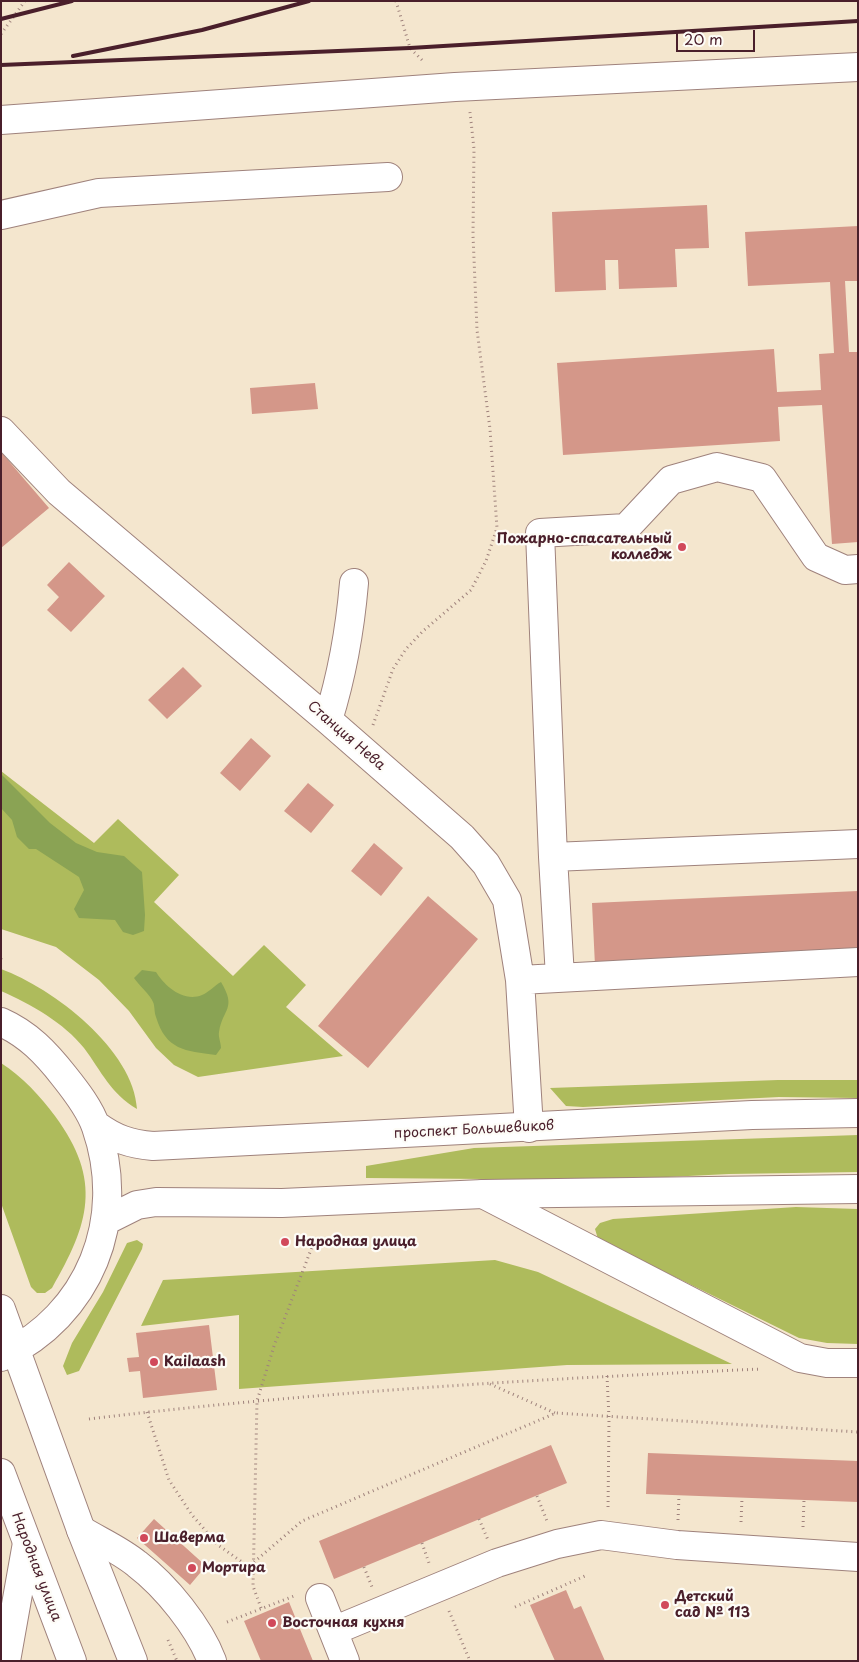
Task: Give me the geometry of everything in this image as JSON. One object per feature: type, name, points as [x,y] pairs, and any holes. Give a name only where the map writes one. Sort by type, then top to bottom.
[{"type":"main road","points":[[1,120],[455,87],[858,67]]},
{"type":"main road","points":[[1,215],[99,193],[388,177]]},
{"type":"main road","name":"Станция Нева","points":[[1,432],[59,492],[328,720],[462,837],[486,864],[507,900],[520,980],[529,1128]]},
{"type":"main road","points":[[560,977],[553,857],[540,533],[626,528],[671,480],[717,468],[762,478],[816,557],[845,570],[858,569]]},
{"type":"main road","points":[[328,720],[341,679],[349,638],[354,583]]},
{"type":"main road","points":[[553,857],[858,844]]},
{"type":"main road","points":[[520,980],[858,962]]},
{"type":"main road","name":"проспект Большевиков","points":[[1,1022],[18,1029],[46,1054],[77,1092],[96,1125],[105,1159],[108,1186],[107,1220],[95,1261],[78,1291],[57,1318],[9,1353]]},
{"type":"main road","name":"проспект Большевиков","points":[[96,1125],[113,1138],[132,1144],[153,1146],[529,1128],[752,1114],[858,1113]]},
{"type":"main road","points":[[107,1220],[137,1205],[156,1202],[282,1203],[483,1194],[858,1189]]},
{"type":"main road","points":[[483,1194],[800,1358],[827,1363],[858,1363]]},
{"type":"main road","points":[[1,1309],[9,1353],[133,1661]]},
{"type":"main road","name":"Народная улица","points":[[1,1473],[72,1661]]},
{"type":"main road","points":[[81,1530],[138,1564],[181,1608],[204,1640],[212,1661]]},
{"type":"main road","points":[[333,1631],[498,1563],[557,1544],[601,1535],[677,1545],[858,1557]]},
{"type":"main road","points":[[6,1661],[27,1543]]},
{"type":"main road","points":[[320,1598],[345,1661]]},
{"type":"path","points":[[1,34],[25,1]]},
{"type":"path","points":[[364,752],[384,691],[394,669],[406,649],[423,631],[471,590],[486,561],[497,528],[490,429],[477,330],[473,235],[474,148],[470,109],[455,87],[410,48],[396,1]]},
{"type":"path","points":[[261,1608],[253,1586],[257,1401],[274,1346],[312,1247]]},
{"type":"path","points":[[89,1419],[257,1401],[489,1383],[770,1369]]},
{"type":"path","points":[[607,1376],[609,1418],[607,1536]]},
{"type":"path","points":[[489,1383],[556,1413],[609,1418],[858,1432]]},
{"type":"path","points":[[147,1412],[169,1480],[192,1515],[218,1545],[253,1569]]},
{"type":"path","points":[[254,1562],[302,1521],[556,1413]]},
{"type":"path","points":[[515,1607],[585,1576]]},
{"type":"path","points":[[439,1588],[470,1661]]},
{"type":"path","points":[[227,1622],[293,1596]]},
{"type":"green space","points":[[1,771],[94,843],[118,819],[179,875],[154,902],[233,976],[264,945],[306,985],[286,1007],[343,1056],[198,1077],[174,1065],[156,1048],[129,1011],[99,980],[56,947],[1,929]]},
{"type":"green space","points":[[1,774],[50,823],[76,843],[97,852],[124,856],[142,872],[145,915],[144,931],[133,935],[123,932],[115,920],[79,918],[74,909],[84,890],[79,877],[36,849],[29,849],[17,837],[12,820],[1,808]]},
{"type":"green space","points":[[1,969],[22,978],[44,991],[87,1024],[122,1065],[132,1087],[137,1109],[113,1089],[84,1048],[67,1030],[35,1008],[1,991]]},
{"type":"green space","points":[[142,970],[156,972],[169,987],[188,997],[204,994],[221,982],[228,998],[228,1008],[219,1032],[221,1048],[216,1055],[186,1050],[178,1047],[165,1036],[156,1017],[152,999],[134,978]]},
{"type":"green space","points":[[1,1063],[31,1087],[55,1116],[70,1139],[80,1161],[85,1182],[82,1223],[75,1243],[52,1288],[45,1293],[37,1293],[31,1287],[1,1203]]},
{"type":"green space","points":[[778,1080],[858,1080],[858,1098],[779,1097],[583,1107],[566,1106],[550,1088]]},
{"type":"green space","points":[[858,1135],[858,1172],[729,1174],[606,1180],[366,1178],[366,1166],[474,1148]]},
{"type":"green space","points":[[796,1207],[858,1209],[858,1344],[827,1343],[799,1338],[598,1239],[595,1229],[600,1223],[613,1219]]},
{"type":"green space","points":[[137,1240],[143,1244],[142,1249],[79,1371],[67,1375],[63,1366],[72,1343],[103,1292],[127,1243]]},
{"type":"green space","points":[[495,1260],[538,1272],[732,1364],[567,1365],[239,1389],[239,1315],[141,1326],[163,1280]]},
{"type":"building","points":[[707,205],[709,248],[675,249],[677,287],[619,289],[618,260],[605,260],[606,290],[555,292],[552,212]]},
{"type":"building","points":[[858,226],[858,281],[845,281],[849,352],[858,352],[858,542],[832,544],[822,405],[778,407],[780,441],[563,455],[557,363],[774,349],[777,392],[821,390],[819,354],[834,353],[830,282],[748,286],[745,232]]},
{"type":"building","points":[[315,383],[318,409],[252,414],[250,388]]},
{"type":"building","points":[[1,452],[49,508],[1,548]]},
{"type":"building","points":[[69,562],[105,596],[71,632],[47,610],[59,597],[47,585]]},
{"type":"building","points":[[183,667],[202,686],[167,719],[148,700]]},
{"type":"building","points":[[251,738],[271,756],[240,791],[220,773]]},
{"type":"building","points":[[308,783],[334,805],[311,833],[284,811]]},
{"type":"building","points":[[374,843],[403,868],[381,896],[351,871]]},
{"type":"building","points":[[858,891],[858,954],[595,966],[592,903]]},
{"type":"building","points":[[428,896],[478,939],[368,1068],[318,1026]]},
{"type":"building","points":[[209,1325],[217,1390],[143,1398],[140,1371],[129,1372],[127,1358],[139,1357],[136,1333]]},
{"type":"building","points":[[551,1445],[567,1483],[334,1579],[319,1541]]},
{"type":"building","points":[[648,1453],[858,1461],[858,1502],[646,1494]]},
{"type":"building","points":[[154,1519],[206,1566],[190,1585],[137,1538]]},
{"type":"building","points":[[566,1590],[574,1609],[581,1606],[605,1661],[555,1661],[530,1605]]},
{"type":"building","points":[[289,1602],[313,1661],[261,1661],[244,1621]]},
{"type":"railway","points":[[1,19],[72,1]]},
{"type":"railway","points":[[73,56],[202,30],[309,1]]},
{"type":"railway","points":[[1,65],[410,48],[858,21]]},
{"type":"place","name":"Пожарно-спасательный колледж","points":[[682,547]]},
{"type":"place","name":"Народная улица","points":[[285,1242]]},
{"type":"place","name":"Kailaash","points":[[154,1362]]},
{"type":"place","name":"Шаверма","points":[[144,1538]]},
{"type":"place","name":"Мортира","points":[[192,1568]]},
{"type":"place","name":"Детский сад № 113","points":[[665,1605]]},
{"type":"place","name":"Восточная кухня","points":[[272,1623]]}]
